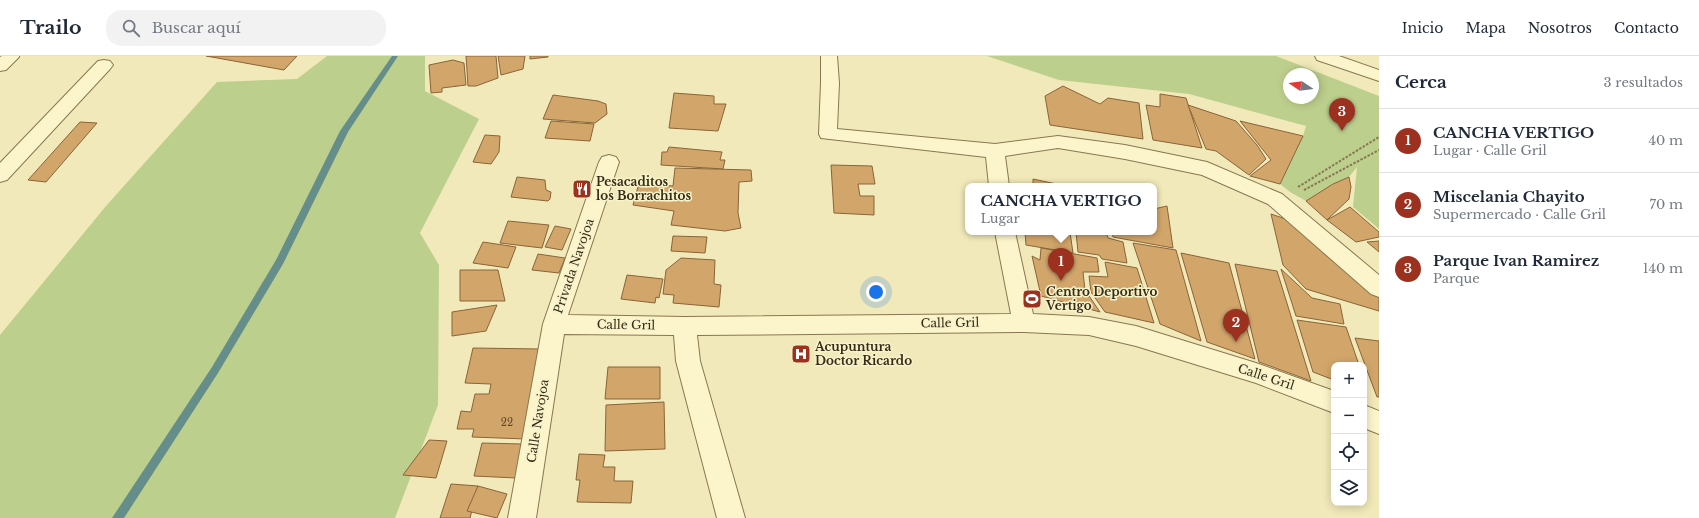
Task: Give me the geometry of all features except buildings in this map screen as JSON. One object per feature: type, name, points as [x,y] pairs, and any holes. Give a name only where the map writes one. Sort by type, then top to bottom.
[{"type":"street","points":[[828,56],[830,83],[828,134],[995,151],[1058,142],[1125,152],[1207,169],[1278,202],[1379,288]]},
{"type":"street","points":[[1323,56],[1378,72]]},
{"type":"street","points":[[0,174],[104,65]]},
{"type":"street","points":[[995,151],[999,183]]},
{"type":"street","name":"Privada Navojoa","points":[[554,324],[609,162]]},
{"type":"street","points":[[1006,235],[1024,323]]},
{"type":"street","name":"Calle Gril","points":[[554,324],[685,326],[1024,323],[1088,326],[1136,336],[1256,373],[1331,401]]},
{"type":"street","name":"Calle Navojoa","points":[[522,518],[554,324]]},
{"type":"street","points":[[685,326],[688,361],[731,518]]},
{"type":"street","points":[[1367,417],[1379,423]]},
{"type":"path","points":[[1278,202],[1290,192],[1379,137]]},
{"type":"path","points":[[1278,202],[1379,150]]},
{"type":"green space","points":[[327,56],[425,56],[425,91],[479,119],[420,233],[439,265],[438,405],[395,518],[0,518],[0,335],[106,206],[217,82],[297,79]]},
{"type":"green space","points":[[987,56],[1276,56],[1307,68],[1283,68],[1283,104],[1319,104],[1319,73],[1379,96],[1379,229],[1353,207],[1357,167],[1349,177],[1333,184],[1306,201],[1290,192],[1280,184],[1303,136],[1306,126],[1189,94],[1059,80]]},
{"type":"waterway","points":[[118,518],[215,370],[280,262],[344,131],[395,56]]},
{"type":"place","name":"Parque Ivan Ramirez","points":[[1342,131]]},
{"type":"place","name":"Pesacaditos los Borrachitos","points":[[582,189]]},
{"type":"place","name":"CANCHA VERTIGO","points":[[1061,281]]},
{"type":"place","name":"Centro Deportivo Vertigo","points":[[1032,299]]},
{"type":"place","name":"Miscelania Chayito","points":[[1236,342]]},
{"type":"place","name":"Acupuntura Doctor Ricardo","points":[[801,354]]}]
